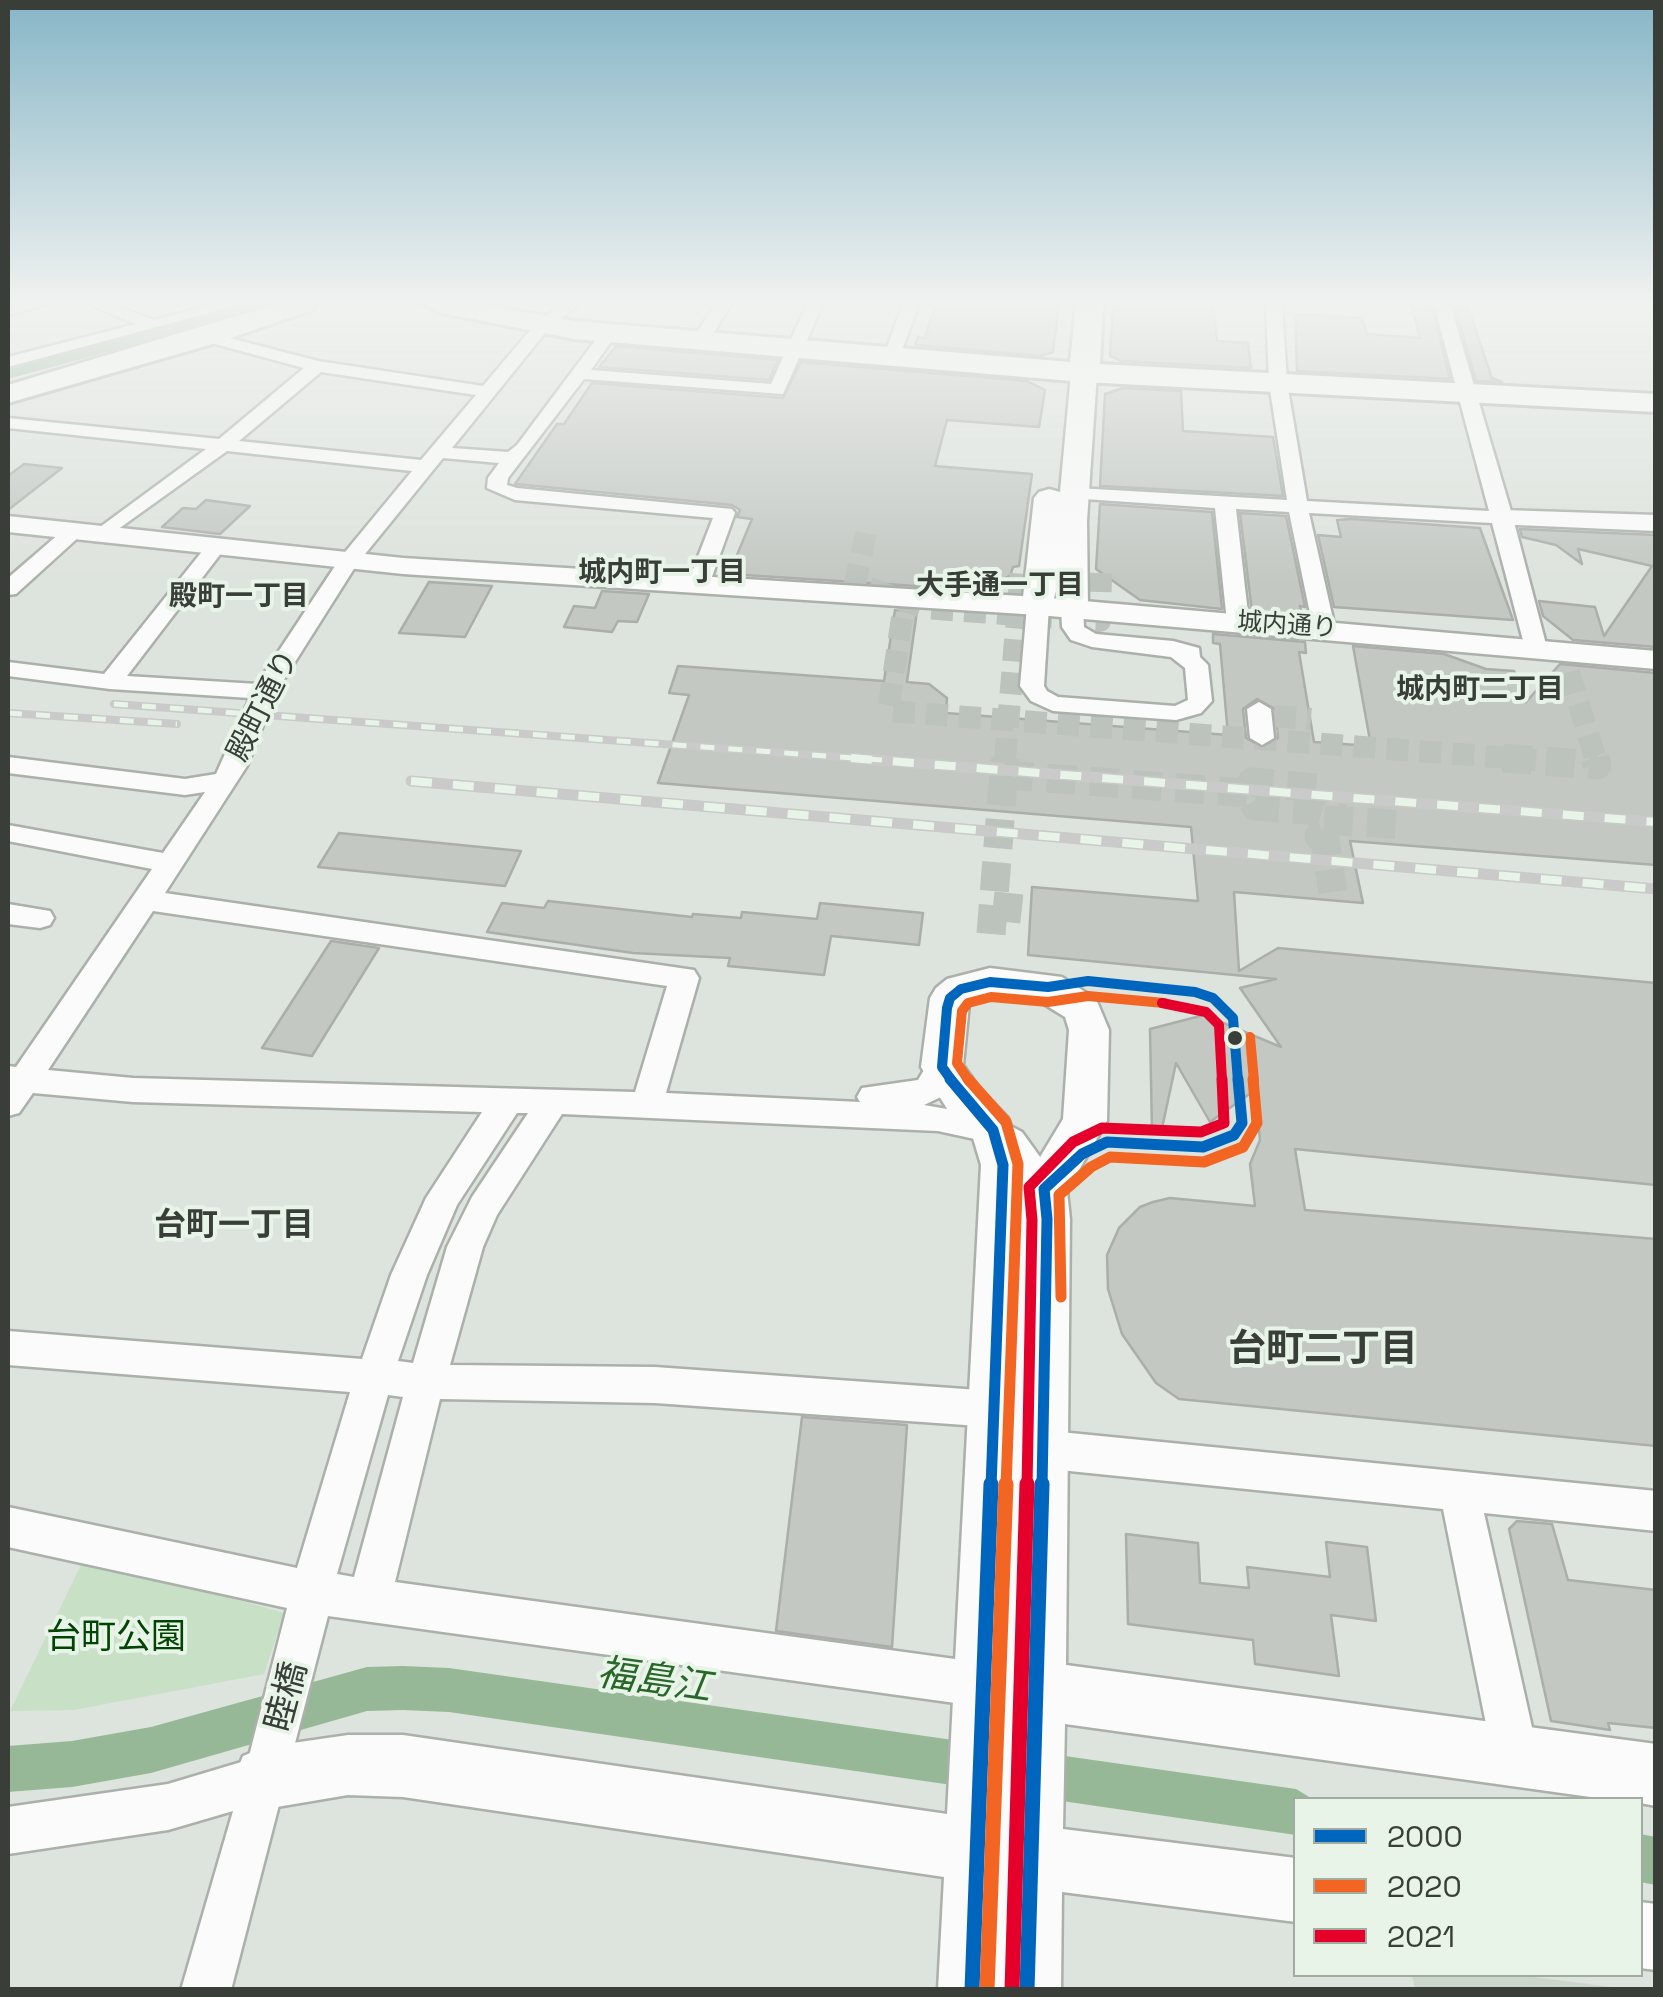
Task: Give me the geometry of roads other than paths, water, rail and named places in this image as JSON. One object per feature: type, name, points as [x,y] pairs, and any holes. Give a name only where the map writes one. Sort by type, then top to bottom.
[{"type":"highway","points":[[1555,397],[1656,402]]},
{"type":"main road","points":[[1038,606],[1059,397]]},
{"type":"main road","points":[[1071,397],[1077,494],[1072,521],[1072,608]]},
{"type":"street","points":[[8,588],[224,445],[280,397]]},
{"type":"street","name":"殿町通り","points":[[13,1088],[146,900],[234,766],[264,692],[348,561],[484,397]]},
{"type":"street","points":[[564,397],[524,449],[512,458],[498,478],[497,488],[725,513],[698,585]]},
{"type":"street","points":[[1280,397],[1298,508],[1324,628]]},
{"type":"street","points":[[1468,397],[1536,648]]},
{"type":"street","points":[[8,423],[224,445],[430,459],[512,458]]},
{"type":"street","points":[[1077,494],[1502,518],[1656,522]]},
{"type":"street","points":[[1225,504],[1238,622]]},
{"type":"street","name":"城内通り","points":[[8,524],[348,561],[1072,608],[1656,660]]},
{"type":"street","points":[[110,682],[215,548]]},
{"type":"street","points":[[1038,606],[1032,686],[1038,696],[1053,704],[1176,714],[1200,701],[1196,665],[1173,648],[1092,640],[1073,626],[1072,608]]},
{"type":"street","points":[[8,669],[110,682],[264,692]]},
{"type":"street","points":[[8,765],[185,787],[223,781]]},
{"type":"street","points":[[8,833],[170,863]]},
{"type":"street","points":[[146,900],[684,978],[647,1105]]},
{"type":"street","points":[[8,914],[40,918]]},
{"type":"street","points":[[812,1112],[848,1099],[925,1092],[934,1086],[942,1067],[950,998],[961,989],[990,982],[1048,987],[1082,1009],[1090,1030],[1085,1121],[1044,1188]]},
{"type":"street","points":[[942,1067],[964,1100],[1026,1158],[1044,1188],[1047,1219],[1010,1434]]},
{"type":"street","points":[[13,1088],[812,1112],[938,1118],[993,1130]]},
{"type":"street","name":"睦橋","points":[[206,1990],[374,1377],[408,1276],[443,1198],[507,1101]]},
{"type":"street","points":[[370,1601],[426,1380],[465,1247],[484,1207],[553,1102]]},
{"type":"street","points":[[972,1990],[1005,1833],[1010,1700],[1010,1434],[1004,1184],[1000,1148],[993,1130]]},
{"type":"street","points":[[8,1348],[529,1386],[655,1384],[1458,1491],[1656,1511]]},
{"type":"street","points":[[1458,1491],[1515,1754]]},
{"type":"street","points":[[8,1528],[308,1613],[370,1601],[1010,1700],[1515,1754],[1656,1775]]},
{"type":"street","points":[[8,1830],[168,1807],[268,1769],[348,1764],[403,1766],[1005,1833],[1293,1889]]},
{"type":"street","points":[[1005,1833],[1027,1990]]},
{"type":"waterway","name":"福島江","points":[[8,1769],[72,1764],[151,1750],[367,1689],[403,1688],[449,1690],[1293,1812]]},
{"type":"waterway","name":"福島江","points":[[1643,1859],[1656,1861]]},
{"type":"tunnel","points":[[866,533],[855,583],[924,608],[1017,615]]},
{"type":"tunnel","points":[[1017,615],[1021,569]]},
{"type":"tunnel","points":[[1017,615],[1100,621],[1101,573]]},
{"type":"tunnel","points":[[1008,720],[1017,615]]},
{"type":"tunnel","points":[[902,618],[888,711],[1008,720]]},
{"type":"tunnel","points":[[1569,672],[1596,760]]},
{"type":"tunnel","points":[[1274,716],[1311,719]]},
{"type":"tunnel","points":[[1005,760],[1008,720]]},
{"type":"tunnel","points":[[1008,720],[1536,760]]},
{"type":"tunnel","points":[[993,906],[1005,758]]},
{"type":"tunnel","points":[[1503,758],[1597,765],[1595,758]]},
{"type":"tunnel","points":[[1004,775],[1248,793]]},
{"type":"tunnel","points":[[1248,793],[1252,782],[1316,788]]},
{"type":"tunnel","points":[[1248,793],[1255,806],[1320,811],[1342,819]]},
{"type":"tunnel","points":[[1324,820],[1407,825]]},
{"type":"tunnel","points":[[1324,833],[1319,836],[1325,840],[1333,892]]},
{"type":"tunnel","points":[[991,934],[993,906]]},
{"type":"tunnel","points":[[993,906],[1031,910]]},
{"type":"railway","points":[[114,704],[882,760]]},
{"type":"railway","points":[[8,713],[177,724]]},
{"type":"railway","points":[[851,758],[1656,822]]},
{"type":"railway","points":[[411,781],[1656,889]]},
{"type":"district","name":"城内町一丁目","points":[[662,573]]},
{"type":"district","name":"大手通一丁目","points":[[1000,586]]},
{"type":"district","name":"殿町一丁目","points":[[239,597]]},
{"type":"district","name":"城内町二丁目","points":[[1480,690]]},
{"type":"district","name":"台町一丁目","points":[[234,1226]]},
{"type":"district","name":"台町二丁目","points":[[1323,1351]]},
{"type":"park label","name":"台町公園","points":[[116,1639]]}]
